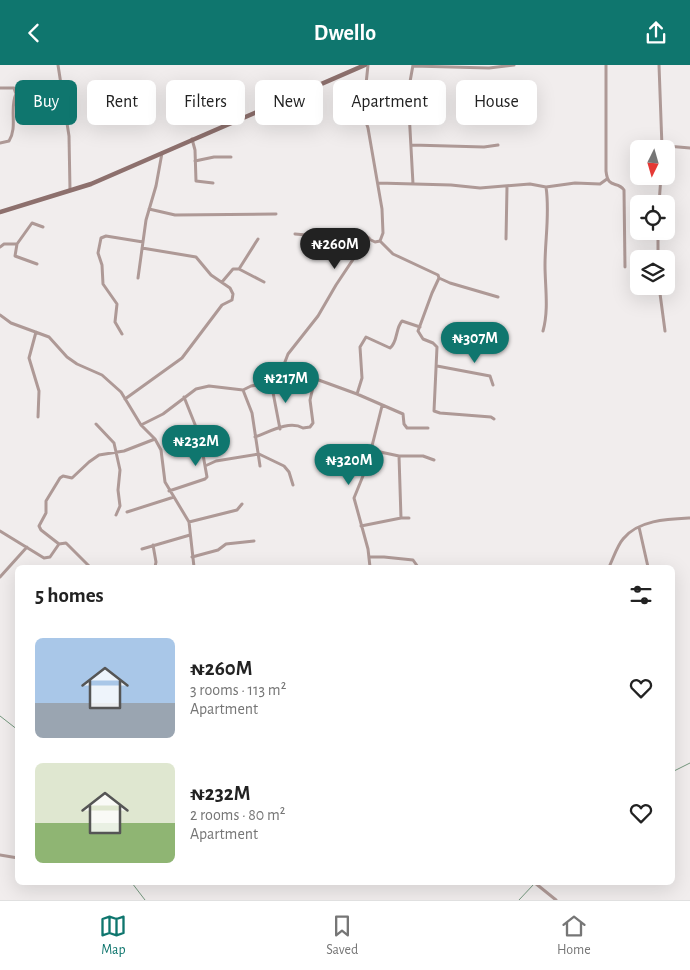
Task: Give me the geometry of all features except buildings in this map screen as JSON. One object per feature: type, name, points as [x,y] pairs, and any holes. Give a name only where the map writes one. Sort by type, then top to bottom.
[{"type":"main road","points":[[0,212],[91,184],[367,65]]},
{"type":"street","points":[[58,65],[69,136],[70,190]]},
{"type":"street","points":[[367,65],[363,113],[368,128],[382,209],[383,233],[380,241]]},
{"type":"street","points":[[413,184],[408,93],[413,65],[489,68],[514,65]]},
{"type":"street","points":[[606,65],[607,179],[610,183],[622,187],[624,190],[625,267]]},
{"type":"street","points":[[659,65],[662,140]]},
{"type":"street","points":[[0,89],[14,88],[16,94],[13,102],[13,135],[9,141],[0,143]]},
{"type":"street","points":[[192,139],[196,181],[213,183]]},
{"type":"street","points":[[412,145],[484,147],[498,145]]},
{"type":"street","points":[[675,148],[690,148]]},
{"type":"street","points":[[138,278],[142,243],[162,153]]},
{"type":"street","points":[[194,161],[214,157],[231,157]]},
{"type":"street","points":[[378,183],[451,185],[480,188],[530,184],[546,187],[575,183],[600,184],[607,179]]},
{"type":"street","points":[[506,239],[507,187]]},
{"type":"street","points":[[543,331],[547,317],[545,265],[548,213],[546,187]]},
{"type":"street","points":[[149,209],[175,215],[276,214]]},
{"type":"street","points":[[37,264],[15,256],[17,244],[32,223],[43,227]]},
{"type":"street","points":[[295,234],[318,236],[361,233],[375,242],[380,241]]},
{"type":"street","points":[[122,334],[115,322],[117,303],[103,284],[102,265],[98,253],[101,238],[106,236],[142,243]]},
{"type":"street","points":[[239,269],[258,239]]},
{"type":"street","points":[[141,425],[163,414],[196,389],[209,386],[243,390],[251,386],[271,382],[283,367],[288,354],[318,316],[366,240],[369,239]]},
{"type":"street","points":[[380,241],[393,254],[438,275],[439,278],[498,297]]},
{"type":"street","points":[[0,247],[4,244],[17,244]]},
{"type":"street","points":[[125,399],[182,358],[191,349],[222,305],[232,300],[233,291],[211,275],[196,257],[142,248]]},
{"type":"street","points":[[222,282],[233,269],[239,269],[264,282]]},
{"type":"street","points":[[439,278],[418,331],[423,339],[437,347],[434,411],[494,419]]},
{"type":"street","points":[[660,295],[665,331]]},
{"type":"street","points":[[0,315],[11,323],[49,337],[71,361],[108,379],[121,392],[141,425],[155,439],[161,450],[165,483],[189,522],[194,565]]},
{"type":"street","points":[[357,394],[362,378],[360,347],[366,337],[390,348],[395,343],[399,324],[402,321],[420,327]]},
{"type":"street","points":[[36,332],[29,358],[39,391],[38,417]]},
{"type":"street","points":[[437,366],[490,376],[493,385]]},
{"type":"street","points":[[283,367],[402,413],[404,424],[407,428],[428,428]]},
{"type":"street","points":[[255,437],[288,425],[298,425],[303,428],[310,427],[312,423],[310,399],[315,379]]},
{"type":"street","points":[[271,382],[280,429]]},
{"type":"street","points":[[243,390],[252,413],[260,466]]},
{"type":"street","points":[[169,491],[206,478],[200,437],[184,397]]},
{"type":"street","points":[[370,565],[370,557],[354,498],[367,466],[382,406]]},
{"type":"street","points":[[96,424],[114,443],[120,473],[118,490],[120,506],[116,515]]},
{"type":"street","points":[[58,544],[41,530],[40,526],[46,513],[46,501],[55,484],[62,476],[74,477],[95,457],[116,453],[155,439]]},
{"type":"street","points":[[371,450],[399,456],[423,456],[434,460]]},
{"type":"street","points":[[205,466],[216,461],[259,454],[284,466],[289,472],[293,485]]},
{"type":"street","points":[[399,456],[401,518]]},
{"type":"street","points":[[127,512],[174,497]]},
{"type":"street","points":[[189,522],[236,510],[242,504]]},
{"type":"street","points":[[361,527],[409,518]]},
{"type":"street","points":[[610,565],[623,539],[640,527],[664,519],[690,518]]},
{"type":"street","points":[[640,527],[648,565]]},
{"type":"street","points":[[0,531],[46,559],[58,544],[67,543],[88,565]]},
{"type":"street","points":[[142,549],[190,535]]},
{"type":"street","points":[[192,557],[218,550],[226,544],[254,541]]},
{"type":"street","points":[[153,545],[156,565]]},
{"type":"street","points":[[0,577],[27,547]]},
{"type":"street","points":[[370,557],[413,560],[417,565]]},
{"type":"street","points":[[0,855],[15,858]]},
{"type":"street","points":[[538,885],[556,900]]},
{"type":"waterway","points":[[0,716],[15,728]]},
{"type":"waterway","points":[[675,770],[690,763]]},
{"type":"waterway","points":[[134,885],[145,900]]},
{"type":"waterway","points":[[519,900],[533,885]]}]
